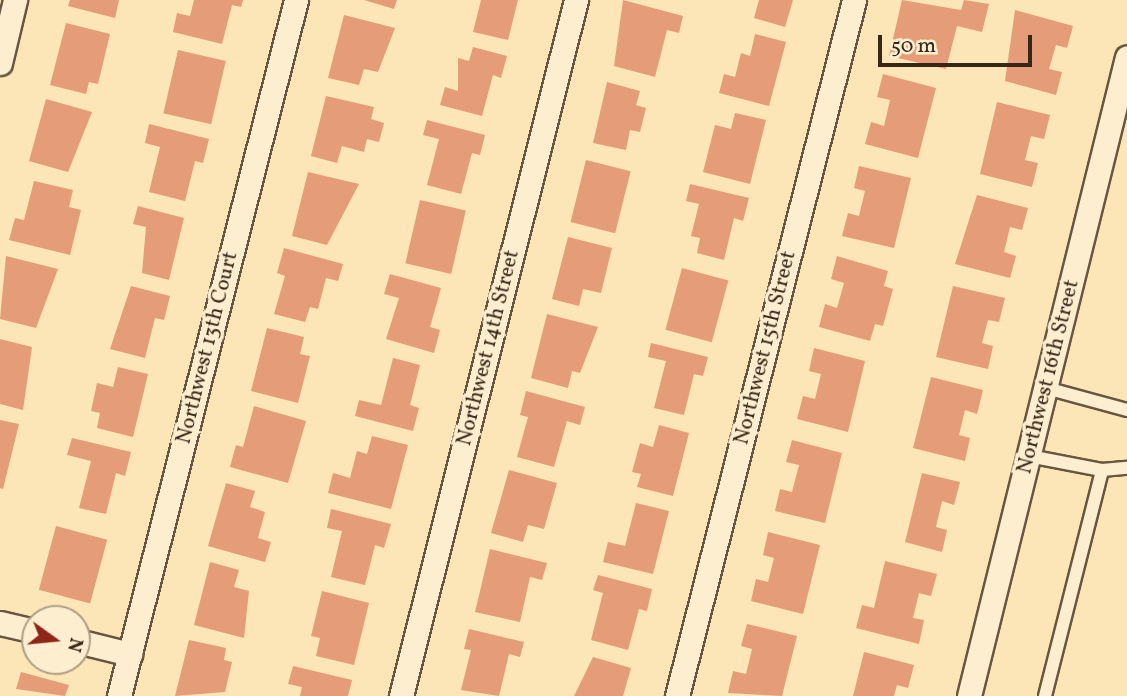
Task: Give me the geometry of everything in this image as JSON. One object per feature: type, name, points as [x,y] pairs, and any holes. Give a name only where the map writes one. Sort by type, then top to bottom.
[{"type":"street","points":[[0,63],[15,0]]},
{"type":"street","name":"Northwest 13th Court","points":[[120,696],[296,0]]},
{"type":"street","name":"Northwest 14th Street","points":[[401,696],[576,0]]},
{"type":"street","name":"Northwest 15th Street","points":[[677,696],[854,0]]},
{"type":"street","name":"Northwest 16th Street","points":[[969,696],[1127,57]]},
{"type":"street","points":[[0,623],[21,628]]},
{"type":"street","points":[[91,644],[130,654]]},
{"type":"lane","points":[[1046,388],[1127,410]]},
{"type":"lane","points":[[1029,456],[1102,470],[1127,468]]},
{"type":"lane","points":[[1045,696],[1102,470]]},
{"type":"building","points":[[70,0],[119,0],[115,18],[68,6]]},
{"type":"building","points":[[194,0],[243,0],[241,7],[232,5],[222,44],[173,32],[177,13],[190,16]]},
{"type":"building","points":[[364,0],[397,0],[394,9]]},
{"type":"building","points":[[481,0],[518,0],[508,40],[473,32]]},
{"type":"building","points":[[623,0],[683,16],[679,33],[667,30],[655,77],[614,66]]},
{"type":"building","points":[[759,0],[793,0],[785,27],[754,18]]},
{"type":"building","points":[[902,0],[961,10],[964,0],[989,4],[982,32],[957,26],[946,69],[889,56]]},
{"type":"building","points":[[1015,10],[1073,26],[1067,48],[1056,45],[1049,69],[1062,72],[1056,95],[1005,81]]},
{"type":"building","points":[[344,15],[395,28],[378,72],[364,69],[359,85],[328,78]]},
{"type":"building","points":[[66,23],[110,34],[98,84],[89,82],[86,94],[50,85]]},
{"type":"building","points":[[755,34],[786,42],[769,106],[719,93],[724,74],[735,77],[741,53],[750,56]]},
{"type":"building","points":[[473,47],[507,56],[501,78],[493,75],[482,116],[440,105],[445,87],[458,91],[458,58],[469,61]]},
{"type":"building","points":[[178,50],[226,61],[211,124],[163,113]]},
{"type":"building","points":[[883,74],[936,88],[918,158],[865,144],[871,122],[884,126],[890,100],[877,97]]},
{"type":"building","points":[[607,82],[640,91],[636,105],[646,108],[640,132],[630,130],[626,150],[593,143]]},
{"type":"building","points":[[326,96],[374,107],[371,119],[384,123],[379,142],[367,139],[364,152],[342,146],[337,163],[311,156]]},
{"type":"building","points":[[46,99],[92,112],[68,172],[29,161]]},
{"type":"building","points":[[997,102],[1050,115],[1044,139],[1031,136],[1025,160],[1038,163],[1032,187],[980,174]]},
{"type":"building","points":[[735,113],[766,120],[750,184],[703,172],[715,125],[731,129]]},
{"type":"building","points":[[427,120],[485,135],[480,155],[472,153],[461,194],[427,185],[439,139],[423,135]]},
{"type":"building","points":[[149,124],[209,139],[203,163],[195,161],[185,201],[149,192],[160,147],[145,143]]},
{"type":"building","points":[[586,160],[631,171],[615,233],[571,222]]},
{"type":"building","points":[[859,166],[911,178],[894,248],[842,236],[848,213],[859,216],[865,191],[854,188]]},
{"type":"building","points":[[308,172],[359,184],[327,245],[292,236]]},
{"type":"building","points":[[34,181],[73,190],[69,207],[81,210],[70,255],[9,240],[15,218],[24,220]]},
{"type":"building","points":[[690,184],[749,198],[743,221],[734,218],[724,260],[697,253],[700,238],[691,236],[699,204],[686,201]]},
{"type":"building","points":[[977,195],[1028,208],[1022,230],[1010,227],[1004,252],[1016,256],[1010,278],[955,264]]},
{"type":"building","points":[[420,200],[466,211],[451,274],[405,263]]},
{"type":"building","points":[[138,206],[184,218],[169,280],[142,273],[146,227],[133,224]]},
{"type":"building","points":[[568,237],[612,248],[601,293],[583,289],[579,306],[552,299]]},
{"type":"building","points":[[284,248],[343,264],[338,281],[326,278],[318,309],[310,307],[305,322],[274,314],[285,276],[277,273]]},
{"type":"building","points":[[6,256],[58,269],[36,328],[0,319]]},
{"type":"building","points":[[837,256],[888,271],[884,286],[893,289],[883,326],[875,324],[870,341],[819,327],[825,304],[837,308],[844,283],[831,279]]},
{"type":"building","points":[[682,268],[728,280],[712,342],[665,330]]},
{"type":"building","points":[[390,274],[441,288],[430,327],[440,330],[434,353],[386,339],[399,298],[384,294]]},
{"type":"building","points":[[131,286],[170,296],[164,320],[155,318],[145,358],[110,349]]},
{"type":"building","points":[[953,286],[1005,298],[999,322],[988,320],[982,343],[993,346],[988,369],[936,357]]},
{"type":"building","points":[[547,314],[598,327],[580,373],[572,371],[568,388],[531,378]]},
{"type":"building","points":[[267,328],[304,337],[300,354],[310,356],[298,403],[251,391]]},
{"type":"building","points":[[0,339],[32,347],[23,410],[0,404]]},
{"type":"building","points":[[651,343],[708,357],[703,376],[694,374],[684,415],[654,408],[666,361],[648,357]]},
{"type":"building","points":[[814,348],[865,361],[848,432],[797,419],[803,396],[815,399],[821,374],[809,371]]},
{"type":"building","points":[[393,358],[420,365],[410,405],[419,408],[413,431],[355,416],[359,400],[381,405]]},
{"type":"building","points":[[118,367],[148,374],[133,437],[97,428],[100,413],[91,411],[97,383],[113,387]]},
{"type":"building","points":[[931,377],[983,390],[977,414],[965,410],[959,435],[970,438],[965,461],[913,448]]},
{"type":"building","points":[[526,391],[585,407],[580,425],[567,421],[554,467],[517,457],[528,417],[520,415]]},
{"type":"building","points":[[254,406],[306,421],[288,483],[230,467],[236,445],[243,447]]},
{"type":"building","points":[[0,420],[19,424],[3,489],[0,488]]},
{"type":"building","points":[[659,425],[689,433],[673,496],[637,487],[641,474],[632,472],[640,443],[653,447]]},
{"type":"building","points":[[372,436],[408,445],[391,509],[328,493],[333,473],[350,478],[357,451],[367,454]]},
{"type":"building","points":[[72,438],[131,452],[125,476],[116,473],[106,514],[79,508],[91,461],[67,455]]},
{"type":"building","points":[[792,440],[842,453],[825,523],[775,511],[780,489],[792,492],[799,465],[786,462]]},
{"type":"building","points":[[509,470],[557,483],[544,529],[528,525],[523,542],[491,533]]},
{"type":"building","points":[[922,473],[960,482],[954,505],[942,501],[936,527],[947,530],[942,552],[905,542]]},
{"type":"building","points":[[226,483],[255,491],[250,507],[265,512],[258,538],[271,542],[265,562],[208,546]]},
{"type":"building","points":[[636,503],[669,511],[653,574],[603,562],[608,542],[625,546]]},
{"type":"building","points":[[331,509],[391,524],[384,548],[375,545],[365,585],[331,577],[342,531],[327,528]]},
{"type":"building","points":[[56,526],[107,540],[90,603],[39,590]]},
{"type":"building","points":[[768,532],[820,545],[803,614],[751,601],[756,579],[768,582],[774,558],[763,555]]},
{"type":"building","points":[[490,549],[547,563],[542,580],[530,577],[520,622],[475,612]]},
{"type":"building","points":[[885,561],[937,574],[931,596],[919,593],[913,618],[924,620],[919,644],[856,628],[862,605],[874,608]]},
{"type":"building","points":[[210,562],[239,570],[234,587],[249,591],[244,638],[194,625]]},
{"type":"building","points":[[598,575],[652,589],[647,611],[639,609],[628,650],[591,640],[603,593],[593,590]]},
{"type":"building","points":[[322,591],[369,603],[354,665],[316,656],[320,638],[311,636]]},
{"type":"building","points":[[747,624],[797,636],[782,696],[728,693],[733,671],[746,674],[752,649],[741,646]]},
{"type":"building","points":[[469,629],[524,642],[520,657],[509,654],[499,696],[461,690],[471,650],[464,649]]},
{"type":"building","points":[[189,640],[226,648],[224,660],[232,662],[225,692],[175,696]]},
{"type":"building","points":[[864,652],[914,665],[908,688],[897,685],[894,696],[853,696]]},
{"type":"building","points":[[593,657],[631,668],[623,696],[574,696]]},
{"type":"building","points":[[293,666],[352,680],[348,696],[300,696],[302,687],[288,684]]},
{"type":"building","points":[[21,672],[21,675],[32,675],[69,685],[65,696],[16,689]]}]
